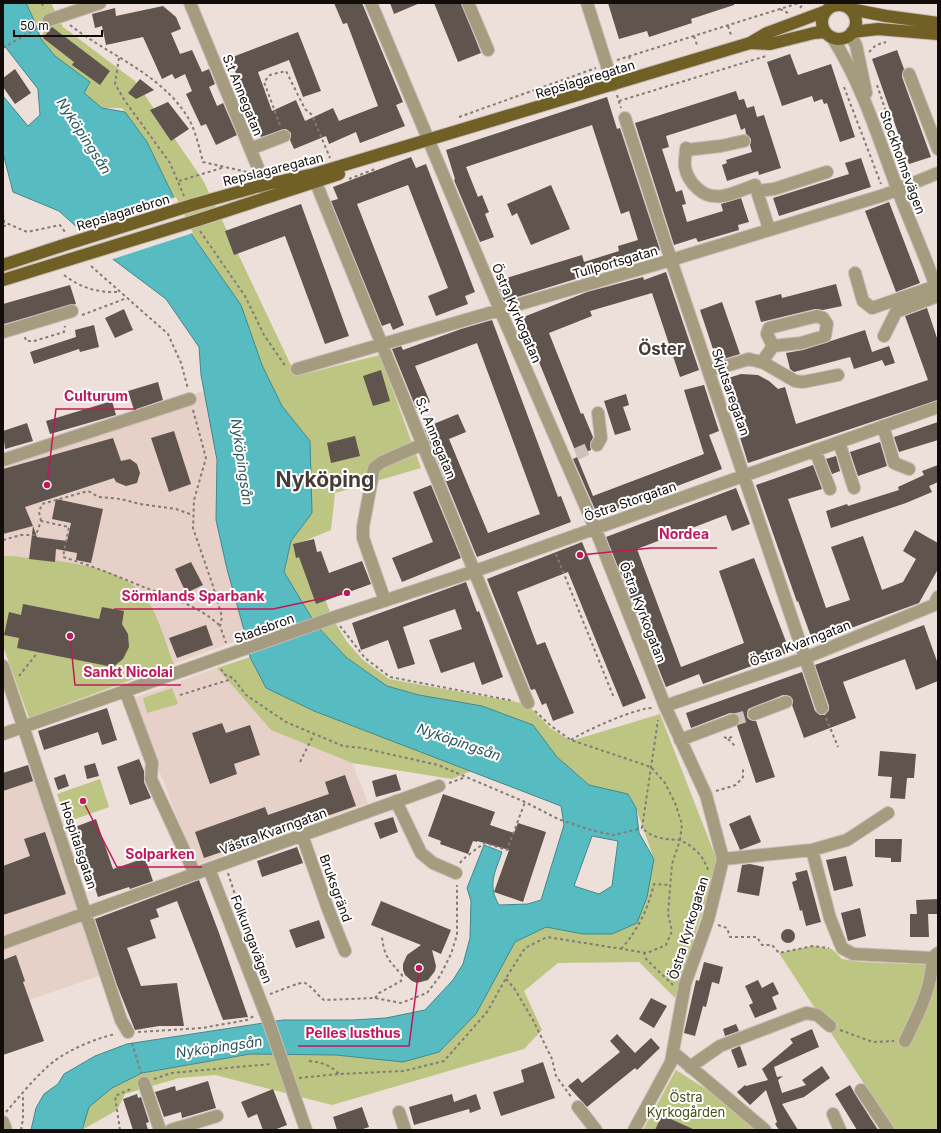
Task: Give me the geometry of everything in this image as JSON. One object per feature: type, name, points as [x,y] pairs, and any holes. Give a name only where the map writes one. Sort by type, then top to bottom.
[{"type":"main road","points":[[938,22],[879,15],[849,6],[835,5],[826,8],[822,21],[828,35],[842,39],[851,34],[878,29],[938,34]]},
{"type":"main road","points":[[849,6],[856,18],[855,28],[851,34]]},
{"type":"main road","name":"Repslagaregatan","points":[[192,204],[262,180],[314,174],[750,43],[767,33],[826,8]]},
{"type":"main road","name":"Repslagaregatan","points":[[750,43],[770,44],[814,33],[828,35]]},
{"type":"main road","name":"Repslagaregatan","points":[[3,280],[316,183],[428,141]]},
{"type":"main road","name":"Repslagarebron","points":[[3,265],[192,204]]},
{"type":"street","points":[[54,18],[100,3]]},
{"type":"street","name":"S:t Annegatan","points":[[190,3],[262,180],[267,199]]},
{"type":"street","name":"Östra Kyrkogatan","points":[[371,3],[500,310],[570,456],[661,711],[680,740],[706,795],[723,859],[708,920],[685,984],[670,1062],[634,1130]]},
{"type":"street","points":[[468,3],[488,50]]},
{"type":"street","points":[[587,3],[613,85]]},
{"type":"street","name":"Stockholmsvägen","points":[[851,34],[856,45],[869,108],[897,190],[937,292]]},
{"type":"street","name":"Stockholmsvägen","points":[[828,35],[840,50],[869,108]]},
{"type":"street","points":[[909,74],[938,150]]},
{"type":"street","name":"Skjutsaregatan","points":[[625,118],[671,260],[745,475],[822,708]]},
{"type":"street","points":[[250,150],[284,136]]},
{"type":"street","points":[[744,141],[721,146],[686,149],[684,166],[692,184],[703,194],[716,197],[728,195],[755,184],[769,229]]},
{"type":"street","points":[[757,191],[774,189],[827,172]]},
{"type":"street","name":"Tullportsgatan","points":[[297,369],[671,260],[884,195],[938,173]]},
{"type":"street","name":"S:t Annegatan","points":[[316,183],[528,703]]},
{"type":"street","points":[[855,273],[863,301],[872,308],[937,292]]},
{"type":"street","points":[[884,336],[896,312],[937,292]]},
{"type":"street","points":[[3,332],[70,312]]},
{"type":"street","points":[[762,362],[772,346]]},
{"type":"street","points":[[709,371],[749,359],[762,362],[795,381],[803,382],[838,375]]},
{"type":"street","points":[[3,460],[190,399]]},
{"type":"street","name":"Östra Storgatan","points":[[333,618],[475,571],[938,407]]},
{"type":"street","points":[[597,445],[601,438],[598,412]]},
{"type":"street","points":[[883,426],[894,463],[909,470]]},
{"type":"street","points":[[839,442],[854,488]]},
{"type":"street","points":[[385,601],[363,538],[363,527],[374,468],[382,462],[423,444]]},
{"type":"street","points":[[815,450],[830,489]]},
{"type":"street","name":"Östra Kvarngatan","points":[[661,711],[805,658],[937,606]]},
{"type":"street","name":"Stadsbron","points":[[3,734],[333,618]]},
{"type":"street","name":"Hospitalsgatan","points":[[3,666],[121,1020],[130,1037]]},
{"type":"street","points":[[125,690],[152,763],[151,779],[195,874]]},
{"type":"street","points":[[754,714],[786,702]]},
{"type":"street","points":[[680,740],[733,720]]},
{"type":"street","name":"Västra Kvarngatan","points":[[3,943],[439,786]]},
{"type":"street","points":[[396,801],[421,853],[433,863],[456,873]]},
{"type":"street","points":[[723,859],[812,850],[847,840],[888,813]]},
{"type":"street","name":"Bruksgränd","points":[[302,835],[328,910],[345,951]]},
{"type":"street","points":[[812,850],[830,918],[842,948],[853,954],[935,955],[933,973],[917,1016],[904,1041]]},
{"type":"street","name":"Folkungavägen","points":[[209,869],[290,1080]]},
{"type":"street","points":[[690,1067],[720,1046],[806,1013],[817,1015],[830,1026]]},
{"type":"street","points":[[672,1052],[765,1130]]},
{"type":"street","points":[[290,1080],[306,1130]]},
{"type":"street","points":[[143,1081],[160,1130]]},
{"type":"street","points":[[861,1090],[888,1130]]},
{"type":"street","points":[[578,1107],[596,1130]]},
{"type":"street","points":[[399,1112],[405,1130]]},
{"type":"street","points":[[833,1114],[840,1130]]},
{"type":"street","points":[[171,1130],[217,1116]]},
{"type":"street","points":[[3,1122],[6,1130]]},
{"type":"path","points":[[3,48],[54,18],[138,69],[169,92],[188,116],[204,162],[226,166],[262,180]]},
{"type":"path","points":[[728,26],[731,35]]},
{"type":"path","points":[[694,36],[697,45]]},
{"type":"path","points":[[866,55],[876,45]]},
{"type":"path","points":[[619,101],[768,56]]},
{"type":"path","points":[[284,136],[264,82],[270,75],[286,71],[305,109],[312,115],[331,161]]},
{"type":"path","points":[[842,80],[884,195]]},
{"type":"path","points":[[876,82],[923,220]]},
{"type":"path","points":[[613,85],[625,118]]},
{"type":"path","points":[[179,181],[226,166]]},
{"type":"path","points":[[3,214],[4,222],[27,232],[60,225]]},
{"type":"path","points":[[3,227],[8,224]]},
{"type":"path","points":[[88,263],[168,334],[180,364],[206,458],[194,500],[193,528],[222,617],[220,626],[229,655]]},
{"type":"path","points":[[64,275],[75,284],[87,289],[120,292]]},
{"type":"path","points":[[21,326],[26,341],[34,341],[64,332],[70,312],[80,315],[127,298]]},
{"type":"path","points":[[3,540],[21,535],[36,535],[41,521],[39,512],[42,504],[88,491],[99,497],[121,499],[140,504],[176,509],[193,515]]},
{"type":"path","points":[[41,521],[69,527],[63,557],[89,565],[168,596],[206,615],[220,626]]},
{"type":"path","points":[[552,543],[614,698]]},
{"type":"path","points":[[290,1080],[339,1074],[404,1071],[444,1060],[488,1012],[506,978],[526,948],[547,937],[644,952],[666,945],[672,931],[668,914],[672,864],[680,840],[682,824],[666,783],[651,767],[571,740],[550,726],[528,703],[390,677],[365,658],[349,640],[333,618]]},
{"type":"path","points":[[11,687],[38,652]]},
{"type":"path","points":[[221,668],[224,674],[233,678],[246,695],[286,722],[343,746],[362,748],[438,765],[525,802],[558,819],[614,835],[642,828]]},
{"type":"path","points":[[180,695],[233,678]]},
{"type":"path","points":[[571,740],[584,732],[642,709],[647,708],[661,711],[642,828]]},
{"type":"path","points":[[822,708],[838,747]]},
{"type":"path","points":[[300,762],[314,734]]},
{"type":"path","points":[[728,739],[735,746]]},
{"type":"path","points":[[729,787],[736,785],[743,776],[743,767]]},
{"type":"path","points":[[439,786],[467,777]]},
{"type":"path","points":[[269,995],[289,988],[297,982],[305,983],[324,1000],[375,998],[401,1003],[427,993],[440,976],[451,954],[457,934],[459,918],[456,873],[463,858],[475,852],[485,843],[507,850],[525,802]]},
{"type":"path","points":[[642,828],[653,837],[680,840],[689,844],[702,856],[708,869],[708,875]]},
{"type":"path","points":[[621,949],[638,926],[651,898],[654,884],[670,885]]},
{"type":"path","points":[[708,920],[727,928],[730,936],[757,937],[762,945],[772,945],[779,953],[813,946],[832,949],[842,948]]},
{"type":"path","points":[[375,998],[379,993],[401,980],[402,975],[391,963],[384,952],[382,937]]},
{"type":"path","points":[[644,952],[646,959],[683,996]]},
{"type":"path","points":[[506,978],[514,988],[533,1020],[552,1059],[556,1076],[578,1107]]},
{"type":"path","points":[[3,1116],[46,1067],[73,1050],[108,1036],[130,1037],[247,1020]]},
{"type":"path","points":[[830,1026],[873,1042],[904,1041]]},
{"type":"path","points":[[130,1037],[143,1081]]},
{"type":"path","points":[[309,1061],[322,1062],[333,1067],[339,1074]]},
{"type":"path","points":[[120,1130],[115,1096],[143,1081],[171,1073],[270,1063]]},
{"type":"path","points":[[21,1130],[24,1119],[23,1092]]},
{"type":"shaded area","points":[[204,391],[217,460],[216,520],[227,569],[246,637],[174,664],[160,627],[62,562],[3,556],[3,454]]},
{"type":"shaded area","points":[[217,668],[271,730],[352,763],[368,803],[196,865],[131,699]]},
{"type":"shaded area","points":[[34,763],[110,972],[3,1009],[3,773]]},
{"type":"green space","points":[[26,3],[51,3],[63,27],[135,81],[203,180],[296,376],[380,355],[421,468],[335,493],[331,530],[302,542],[333,619],[347,642],[363,660],[389,679],[527,704],[550,728],[571,741],[660,714],[718,863],[675,998],[639,962],[558,963],[524,991],[542,1030],[524,1049],[332,1105],[215,1075],[179,1078],[125,1094],[117,1110],[82,1130],[89,1107],[112,1088],[142,1073],[250,1054],[336,1055],[403,1062],[476,1014],[515,942],[546,927],[583,934],[654,859],[636,808],[628,794],[589,785],[557,757],[533,725],[387,686],[347,658],[316,625],[284,572],[291,541],[312,513],[310,441],[282,406],[262,365],[241,305],[192,235],[147,142],[122,108],[102,108],[84,93],[90,82],[55,56],[41,39],[44,31],[34,20]]},
{"type":"green space","points":[[3,556],[45,559],[83,565],[102,570],[119,577],[134,586],[150,604],[174,664],[29,718],[3,646]]},
{"type":"green space","points":[[250,657],[266,688],[314,711],[471,771],[452,779],[352,763],[271,730],[217,668]]},
{"type":"green space","points":[[172,688],[178,704],[147,713],[143,698]]},
{"type":"green space","points":[[100,779],[109,807],[67,822],[57,794]]},
{"type":"green space","points":[[813,946],[832,949],[842,959],[861,962],[938,965],[938,1130],[892,1130],[885,1116],[779,953]]},
{"type":"green space","name":"Östra Kyrkogården","points":[[676,1070],[717,1096],[758,1130],[643,1130]]},
{"type":"water","name":"Nyköpingsån","points":[[3,3],[26,3],[41,39],[55,56],[90,82],[84,93],[102,108],[125,112],[147,142],[192,235],[241,305],[262,365],[282,406],[310,441],[312,513],[291,541],[284,572],[316,625],[347,658],[387,686],[419,695],[482,706],[533,725],[557,757],[589,785],[628,794],[636,808],[639,833],[654,859],[647,897],[637,923],[612,934],[583,934],[546,927],[515,942],[476,1014],[439,1052],[403,1062],[336,1055],[250,1054],[142,1073],[112,1088],[89,1107],[82,1130],[31,1130],[36,1108],[44,1094],[58,1084],[64,1074],[95,1056],[127,1044],[283,1020],[353,1020],[386,1018],[425,1010],[453,980],[463,964],[470,938],[471,901],[467,888],[484,845],[502,852],[493,879],[493,891],[499,905],[528,904],[541,900],[564,825],[561,806],[314,711],[266,688],[250,657],[216,520],[217,460],[201,375],[199,347],[166,299],[110,257],[59,211],[13,192],[3,153],[3,96],[28,126],[40,115],[38,89],[3,44]],"holes":[[[592,836],[618,841],[612,886],[599,894],[574,886]]]},
{"type":"pier","points":[[176,197],[193,233],[110,260],[75,228]]},
{"type":"building","points":[[334,3],[362,3],[403,102],[396,105],[405,126],[360,143],[356,132],[329,144],[326,136],[294,149],[290,140],[291,133],[286,129],[261,137],[230,58],[298,32],[321,91],[303,97],[289,60],[258,72],[272,111],[296,100],[305,121],[333,108],[339,121],[378,106],[347,23],[343,24]]},
{"type":"building","points":[[390,3],[420,3],[394,14]]},
{"type":"building","points":[[434,3],[461,3],[481,53],[458,62]]},
{"type":"building","points":[[608,3],[734,3],[734,5],[691,19],[692,23],[649,37],[647,31],[619,39]]},
{"type":"building","points":[[163,6],[176,17],[181,29],[171,33],[180,54],[192,50],[202,72],[209,69],[215,84],[209,87],[217,106],[223,103],[237,135],[216,145],[206,124],[201,126],[186,94],[192,91],[185,74],[175,79],[172,74],[162,79],[143,37],[106,45],[102,26],[95,28],[92,14],[115,8],[116,16]]},
{"type":"building","points":[[52,27],[110,71],[100,85],[72,65],[74,62],[43,38]]},
{"type":"building","points":[[897,50],[904,69],[902,77],[931,157],[909,164],[872,59]]},
{"type":"building","points":[[790,54],[798,75],[831,64],[855,137],[840,142],[827,103],[824,104],[822,99],[814,102],[812,96],[782,106],[767,62]]},
{"type":"building","points":[[15,69],[31,93],[15,104],[3,87],[3,78]]},
{"type":"building","points":[[140,79],[154,90],[136,99],[128,93]]},
{"type":"building","points":[[736,91],[739,100],[744,99],[747,108],[754,106],[757,117],[764,115],[781,168],[759,175],[758,171],[727,181],[722,165],[727,163],[726,160],[752,152],[750,145],[751,139],[746,134],[745,128],[741,130],[736,114],[666,136],[669,147],[662,149],[676,192],[682,190],[686,204],[682,205],[687,222],[723,211],[721,204],[741,198],[749,222],[738,225],[739,230],[698,242],[696,238],[674,245],[635,123]]},
{"type":"building","points":[[607,97],[617,129],[620,128],[660,250],[656,251],[657,254],[504,301],[498,286],[501,285],[500,280],[582,255],[584,262],[619,251],[618,246],[638,240],[629,211],[621,214],[592,125],[466,167],[478,197],[482,195],[489,212],[485,214],[494,237],[480,242],[454,180],[455,179],[446,150]]},
{"type":"building","points":[[168,102],[189,129],[171,141],[150,110]]},
{"type":"building","points":[[411,157],[416,168],[426,164],[475,292],[465,296],[468,304],[436,316],[428,296],[448,288],[408,185],[357,204],[404,325],[393,330],[390,323],[382,326],[331,201],[338,199],[333,187]]},
{"type":"building","points":[[861,158],[871,187],[779,216],[773,198],[849,174],[845,163]]},
{"type":"building","points":[[551,185],[570,229],[531,245],[517,213],[512,216],[507,204]]},
{"type":"building","points":[[889,202],[920,283],[896,292],[865,211]]},
{"type":"building","points":[[301,204],[349,336],[325,344],[285,236],[234,255],[225,231]]},
{"type":"building","points":[[666,272],[699,370],[680,377],[652,293],[590,311],[592,316],[549,333],[581,414],[583,413],[593,437],[590,445],[591,450],[577,455],[521,318],[587,292],[643,277],[644,280]]},
{"type":"building","points":[[836,284],[842,306],[823,310],[815,309],[761,322],[755,301],[781,294],[782,298]]},
{"type":"building","points":[[70,285],[76,304],[4,324],[3,304]]},
{"type":"building","points":[[722,302],[740,354],[717,361],[700,310]]},
{"type":"building","points":[[927,308],[938,341],[938,400],[748,463],[722,380],[741,374],[758,375],[769,381],[778,389],[785,387],[796,424],[928,380],[905,316]]},
{"type":"building","points":[[124,309],[133,330],[115,338],[105,318]]},
{"type":"building","points":[[492,320],[558,497],[561,496],[571,522],[477,557],[424,428],[458,414],[466,432],[449,439],[488,533],[540,514],[477,343],[415,366],[430,402],[416,408],[392,349],[401,346],[403,350],[461,329]]},
{"type":"building","points":[[94,325],[99,347],[80,352],[79,349],[34,364],[30,352],[76,337],[75,330]]},
{"type":"building","points":[[865,330],[872,352],[889,346],[895,363],[885,366],[882,360],[854,369],[850,357],[794,372],[790,369],[786,353],[803,350]]},
{"type":"building","points":[[381,370],[390,401],[373,406],[363,376]]},
{"type":"building","points":[[158,382],[163,400],[134,410],[128,391]]},
{"type":"building","points":[[704,385],[719,431],[709,435],[722,469],[598,516],[573,459],[577,457],[593,496],[704,454],[684,390]]},
{"type":"building","points":[[626,394],[629,405],[623,407],[631,430],[615,435],[604,401]]},
{"type":"building","points":[[112,401],[116,415],[50,434],[46,421]]},
{"type":"building","points":[[938,422],[938,440],[899,452],[894,437]]},
{"type":"building","points":[[27,423],[33,441],[5,449],[3,431]]},
{"type":"building","points":[[174,431],[191,484],[169,492],[151,438]]},
{"type":"building","points":[[355,436],[360,456],[331,463],[327,443]]},
{"type":"building","points":[[113,438],[121,461],[130,459],[137,464],[140,473],[137,483],[126,486],[116,482],[114,478],[25,507],[33,526],[3,534],[3,469]]},
{"type":"building","points":[[880,442],[887,466],[858,476],[850,452]]},
{"type":"building","points":[[836,456],[840,471],[832,474],[826,459]]},
{"type":"building","points":[[813,465],[822,489],[788,499],[826,608],[850,600],[831,547],[863,536],[882,590],[903,582],[916,559],[903,551],[915,530],[938,543],[938,569],[919,603],[813,642],[798,601],[797,602],[756,485]]},
{"type":"building","points":[[938,465],[938,482],[929,486],[932,492],[906,503],[831,528],[826,511],[847,504],[848,506],[899,490],[898,487],[924,475],[922,471]]},
{"type":"building","points":[[431,485],[461,558],[402,582],[392,558],[433,542],[413,492]]},
{"type":"building","points":[[736,488],[750,524],[732,531],[726,515],[637,549],[681,667],[744,643],[719,571],[754,558],[790,652],[703,684],[699,674],[666,687],[606,537]]},
{"type":"building","points":[[56,499],[103,509],[91,563],[76,560],[77,553],[56,549],[55,562],[29,559],[33,526],[37,537],[67,541],[71,523],[52,519]]},
{"type":"building","points":[[314,539],[317,552],[321,551],[329,573],[362,561],[371,584],[316,604],[299,557],[296,558],[293,544]]},
{"type":"building","points":[[582,542],[646,698],[623,707],[568,572],[517,592],[537,645],[545,642],[574,713],[553,721],[546,703],[542,705],[535,689],[531,690],[487,579]]},
{"type":"building","points":[[191,562],[203,585],[186,593],[175,569]]},
{"type":"building","points":[[466,582],[477,612],[479,611],[503,677],[482,685],[474,662],[441,673],[429,640],[462,629],[455,609],[403,627],[415,664],[398,669],[388,640],[361,650],[352,623]]},
{"type":"building","points":[[23,604],[99,619],[102,607],[124,611],[122,624],[128,634],[129,647],[123,659],[113,667],[17,648],[19,638],[4,635],[9,612],[21,615]]},
{"type":"building","points":[[206,625],[213,645],[177,658],[169,638]]},
{"type":"building","points":[[924,625],[938,664],[938,681],[916,690],[905,659],[843,682],[856,718],[804,738],[792,705],[793,700],[790,696],[783,695],[748,709],[747,717],[750,720],[756,721],[775,777],[756,783],[737,726],[740,721],[737,714],[730,713],[691,728],[686,713],[802,672],[815,711],[820,715],[825,715],[829,710],[829,706],[815,665]]},
{"type":"building","points":[[107,708],[117,740],[102,745],[98,732],[44,750],[38,731]]},
{"type":"building","points":[[222,723],[226,733],[250,725],[260,755],[234,764],[237,774],[210,784],[192,733]]},
{"type":"building","points":[[880,751],[916,754],[914,778],[907,778],[905,799],[890,798],[892,777],[878,776]]},
{"type":"building","points":[[139,759],[144,771],[144,782],[151,798],[130,805],[117,767]]},
{"type":"building","points":[[95,763],[99,776],[87,779],[84,766]]},
{"type":"building","points":[[28,765],[33,781],[3,791],[3,773]]},
{"type":"building","points":[[65,774],[69,786],[58,790],[54,778]]},
{"type":"building","points":[[396,774],[401,790],[376,797],[372,781]]},
{"type":"building","points":[[345,775],[356,806],[204,858],[195,832],[265,807],[268,815],[329,794],[325,782]]},
{"type":"building","points":[[443,794],[495,812],[490,825],[514,833],[518,823],[546,832],[523,902],[494,892],[509,850],[473,841],[468,854],[440,844],[441,841],[428,836]]},
{"type":"building","points":[[750,815],[761,842],[740,850],[729,824]]},
{"type":"building","points":[[393,817],[398,832],[380,839],[374,823]]},
{"type":"building","points":[[96,819],[113,869],[145,858],[153,881],[130,889],[129,887],[98,897],[75,827]]},
{"type":"building","points":[[45,832],[66,894],[3,915],[3,866],[30,856],[24,839]]},
{"type":"building","points":[[875,839],[902,839],[901,862],[891,862],[891,858],[875,857]]},
{"type":"building","points":[[297,847],[303,863],[262,877],[257,861]]},
{"type":"building","points":[[846,856],[853,886],[834,891],[826,860]]},
{"type":"building","points":[[750,864],[764,867],[759,896],[737,892],[742,865]]},
{"type":"building","points":[[807,870],[821,922],[806,926],[792,882],[797,880],[795,873]]},
{"type":"building","points":[[199,880],[248,1017],[223,1020],[177,901],[156,909],[159,917],[150,920],[156,938],[127,948],[141,986],[177,983],[184,1026],[159,1026],[135,1030],[117,985],[95,919]]},
{"type":"building","points":[[938,899],[938,914],[928,914],[929,937],[910,937],[910,914],[917,914],[916,900]]},
{"type":"building","points":[[381,901],[451,930],[441,954],[432,950],[436,966],[435,971],[428,980],[417,983],[412,981],[405,975],[403,970],[403,964],[407,955],[421,945],[371,925]]},
{"type":"building","points":[[860,908],[866,936],[848,941],[841,913]]},
{"type":"building","points":[[319,920],[325,938],[296,948],[289,930]]},
{"type":"building","points":[[785,929],[791,929],[795,933],[795,939],[791,943],[785,943],[781,939],[781,933]]},
{"type":"building","points":[[16,955],[25,981],[23,982],[44,1041],[3,1055],[3,960]]},
{"type":"building","points":[[704,962],[723,967],[719,984],[712,982],[706,1007],[703,1006],[695,1036],[684,1033],[696,980],[699,981]]},
{"type":"building","points":[[758,980],[762,988],[773,982],[779,994],[772,997],[777,1009],[755,1018],[749,1005],[753,1003],[745,986]]},
{"type":"building","points":[[651,998],[667,1006],[654,1028],[639,1019]]},
{"type":"building","points":[[736,1024],[739,1031],[725,1036],[723,1029]]},
{"type":"building","points":[[812,1029],[819,1047],[774,1067],[777,1077],[783,1076],[778,1080],[782,1093],[806,1085],[802,1080],[822,1066],[830,1078],[804,1097],[782,1104],[798,1130],[779,1130],[775,1124],[777,1122],[766,1090],[750,1105],[737,1092],[745,1085],[768,1080],[762,1069],[793,1043],[790,1039]]},
{"type":"building","points":[[617,1034],[635,1053],[651,1038],[660,1048],[637,1070],[635,1068],[587,1107],[568,1086],[578,1078],[582,1083],[620,1052],[610,1041]]},
{"type":"building","points":[[740,1046],[747,1065],[738,1068],[731,1050]]},
{"type":"building","points":[[543,1062],[555,1098],[501,1116],[493,1092],[524,1082],[521,1070]]},
{"type":"building","points":[[208,1081],[216,1108],[182,1118],[181,1112],[164,1117],[155,1092],[175,1086],[176,1091]]},
{"type":"building","points":[[850,1085],[878,1130],[857,1130],[835,1094]]},
{"type":"building","points":[[273,1089],[287,1125],[274,1130],[263,1130],[257,1114],[248,1118],[241,1102]]},
{"type":"building","points":[[137,1094],[138,1098],[141,1097],[149,1122],[146,1123],[148,1130],[133,1130],[123,1099]]},
{"type":"building","points":[[452,1094],[454,1102],[476,1094],[481,1109],[470,1113],[469,1109],[414,1125],[409,1107]]},
{"type":"building","points":[[362,1107],[369,1127],[360,1130],[337,1130],[333,1117]]},
{"type":"building","points":[[662,1115],[695,1130],[655,1130]]},
{"type":"tunnel","points":[[576,454],[597,445]]},
{"type":"tunnel","points":[[733,720],[754,714]]},
{"type":"place","name":"Culturum","points":[[47,485]]},
{"type":"place","name":"Nordea","points":[[580,555]]},
{"type":"place","name":"Sörmlands Sparbank","points":[[347,593]]},
{"type":"place","name":"Sankt Nicolai","points":[[70,636]]},
{"type":"place","name":"Solparken","points":[[83,801]]},
{"type":"place","name":"Pelles lusthus","points":[[419,968]]},
{"type":"district","name":"Öster","points":[[661,349]]},
{"type":"district","name":"Nyköping","points":[[325,480]]}]
